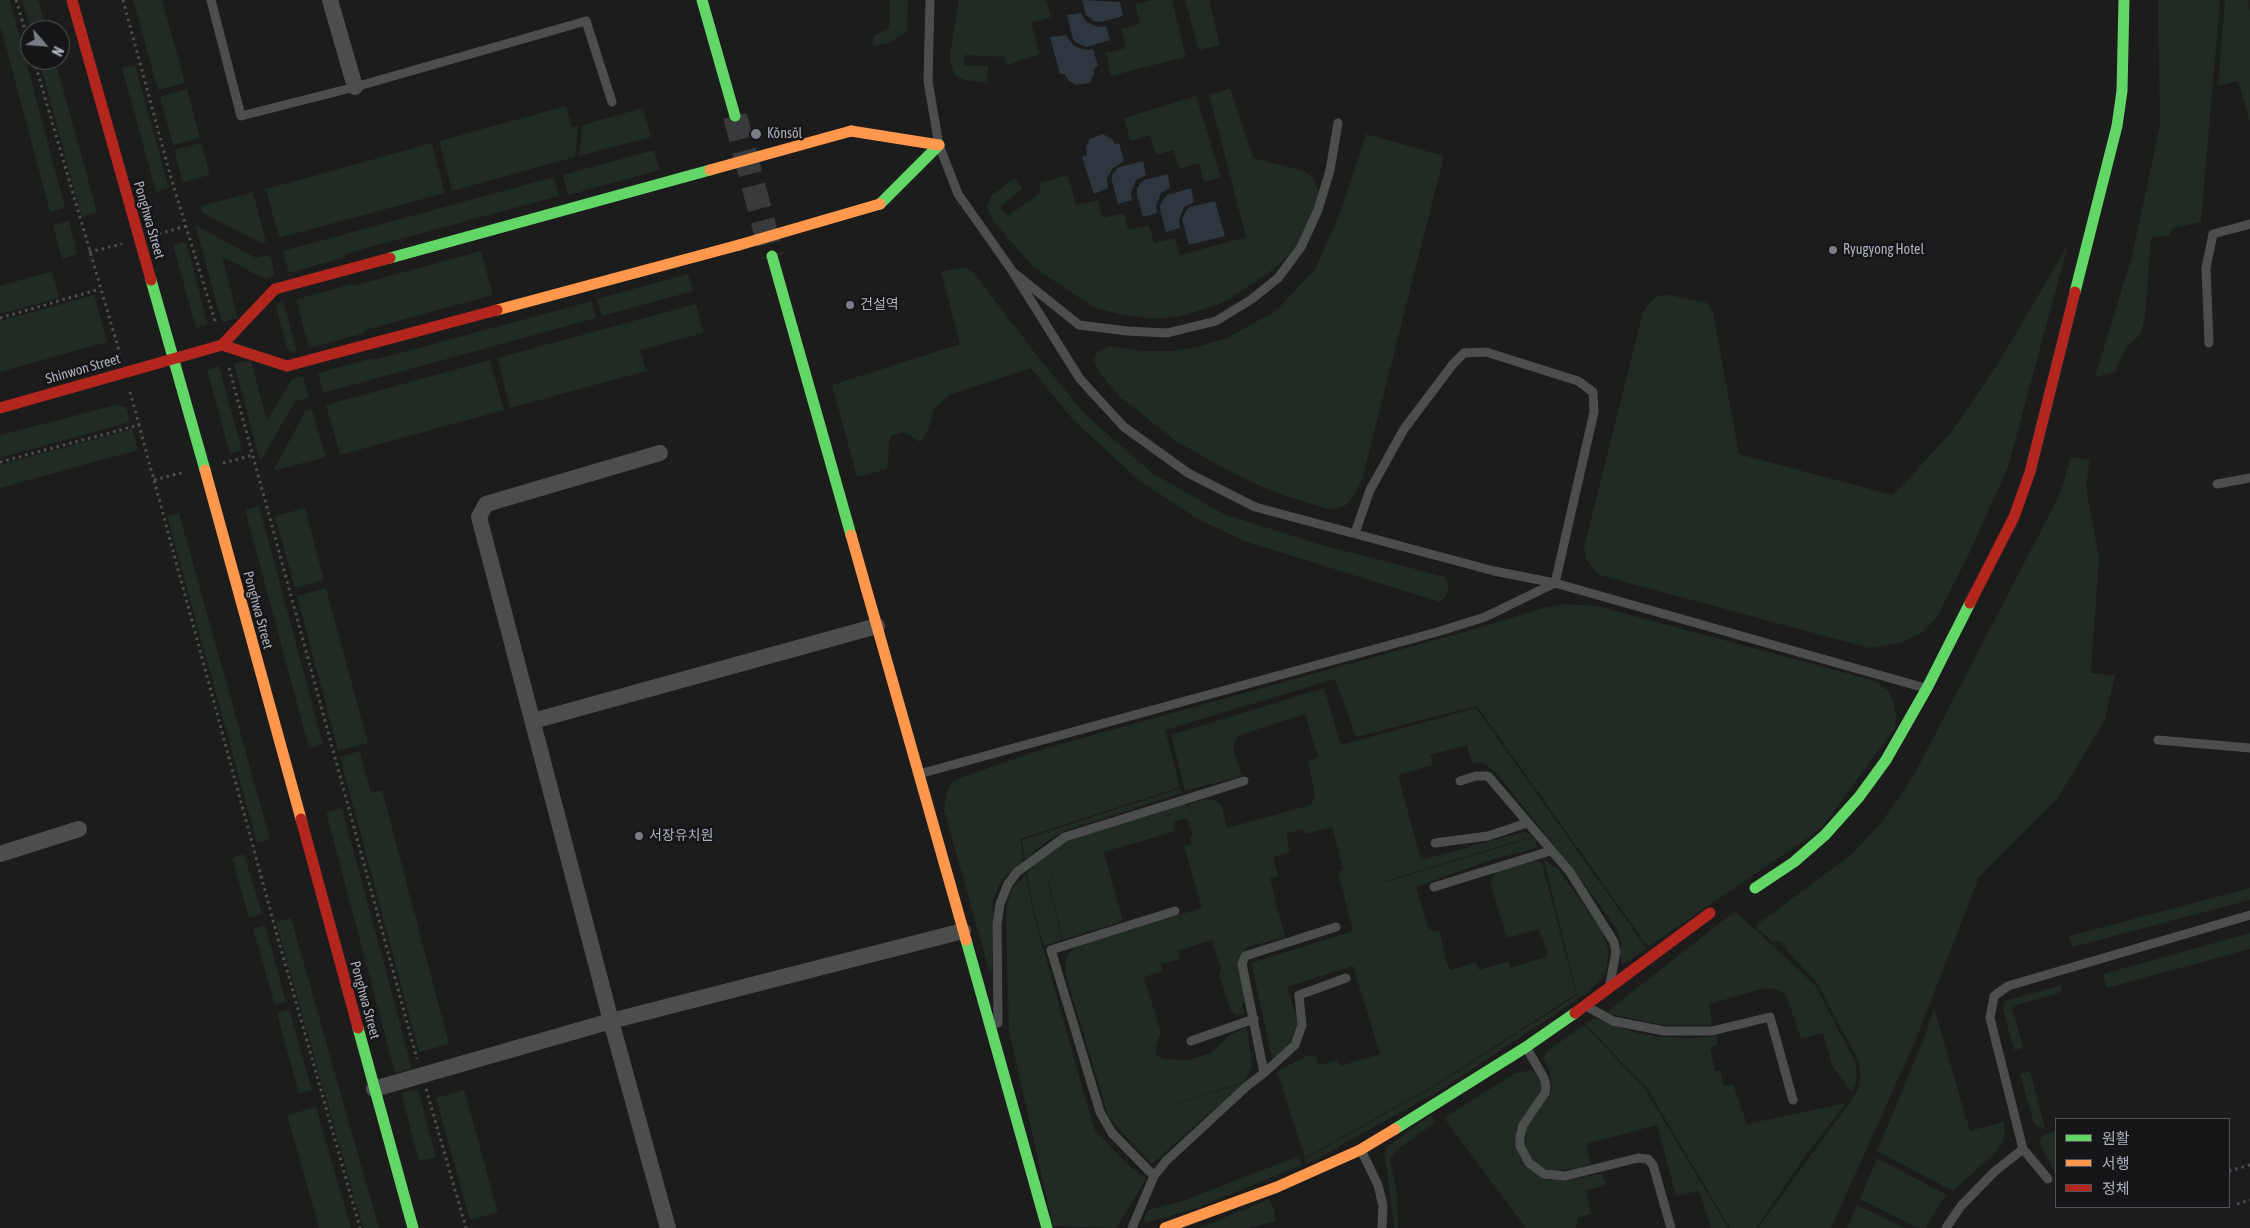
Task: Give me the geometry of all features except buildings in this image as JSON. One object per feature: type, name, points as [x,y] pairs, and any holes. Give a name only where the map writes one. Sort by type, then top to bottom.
[{"type":"street","name":"Ponghwa Street","points":[[72,0],[173,358],[413,1228]]},
{"type":"street","points":[[330,0],[355,87]]},
{"type":"street","points":[[702,0],[735,116]]},
{"type":"street","points":[[1755,888],[1794,862],[1826,835],[1859,797],[1886,760],[1927,688],[2014,516],[2030,472],[2117,126],[2122,91],[2124,0]]},
{"type":"street","points":[[851,131],[938,144],[880,204],[739,245],[287,366],[222,345],[275,289],[851,131]]},
{"type":"street","points":[[772,256],[1047,1228]]},
{"type":"street","name":"Shinwon Street","points":[[0,408],[222,345]]},
{"type":"street","points":[[660,454],[486,504],[479,517],[611,1020],[668,1228]]},
{"type":"street","points":[[533,721],[877,626]]},
{"type":"street","points":[[0,854],[79,829]]},
{"type":"street","points":[[1164,1228],[1277,1187],[1360,1150],[1526,1047],[1609,990],[1710,913]]},
{"type":"street","points":[[374,1089],[611,1020],[963,931]]},
{"type":"lane","points":[[211,0],[242,116],[355,87],[586,21],[612,102]]},
{"type":"lane","points":[[930,0],[928,81],[938,144],[958,194],[1013,272],[1080,379],[1124,427],[1188,473],[1255,507],[1494,571],[1555,583],[1927,688]]},
{"type":"lane","points":[[930,14],[936,0]]},
{"type":"lane","points":[[1013,272],[1079,325],[1127,331],[1167,333],[1216,322],[1252,299],[1278,278],[1301,246],[1318,210],[1338,123]]},
{"type":"lane","points":[[2209,343],[2206,268],[2213,234],[2250,224]]},
{"type":"lane","points":[[1355,533],[1370,490],[1404,429],[1453,364],[1464,353],[1486,352],[1578,381],[1593,392],[1594,412],[1555,583]]},
{"type":"lane","points":[[2217,484],[2250,478]]},
{"type":"lane","points":[[919,774],[1437,632],[1485,616],[1555,583]]},
{"type":"lane","points":[[2158,740],[2250,748]]},
{"type":"lane","points":[[1460,781],[1476,776],[1488,776],[1527,823],[1540,835],[1550,851],[1570,872],[1614,942],[1616,952],[1609,990]]},
{"type":"lane","points":[[999,1058],[997,924],[1002,895],[1017,872],[1065,838],[1244,780]]},
{"type":"lane","points":[[1435,843],[1488,836],[1527,823]]},
{"type":"lane","points":[[1434,887],[1550,851]]},
{"type":"lane","points":[[1154,1176],[1112,1133],[1100,1112],[1051,950],[1175,911]]},
{"type":"lane","points":[[2048,1178],[2023,1149],[1990,1018],[1994,996],[2008,986],[2250,915]]},
{"type":"lane","points":[[1264,1073],[1242,964],[1245,956],[1336,927]]},
{"type":"lane","points":[[1132,1228],[1154,1176],[1166,1162],[1247,1086],[1295,1045],[1302,1025],[1299,995],[1346,978]]},
{"type":"lane","points":[[1586,1005],[1613,1021],[1664,1031],[1712,1031],[1770,1017],[1793,1100]]},
{"type":"lane","points":[[1191,1041],[1254,1019]]},
{"type":"lane","points":[[1526,1047],[1544,1078],[1546,1086],[1544,1093],[1523,1125],[1520,1137],[1520,1146],[1529,1163],[1544,1174],[1565,1176],[1638,1158],[1648,1159],[1652,1165],[1671,1228]]},
{"type":"lane","points":[[1946,1228],[1961,1206],[1994,1172],[2023,1149]]},
{"type":"lane","points":[[1360,1150],[1378,1185],[1383,1206],[1382,1228]]},
{"type":"path","points":[[16,0],[22,20]]},
{"type":"path","points":[[123,0],[172,178],[222,345],[422,1075],[466,1228]]},
{"type":"path","points":[[37,70],[100,289],[114,331]]},
{"type":"path","points":[[0,318],[100,289]]},
{"type":"path","points":[[0,462],[139,425],[277,935],[360,1228]]},
{"type":"path","points":[[2230,1171],[2250,1165]]},
{"type":"path","points":[[2237,1204],[2250,1200]]},
{"type":"shaded area","points":[[0,0],[10,0],[20,38],[20,70],[29,70],[65,208],[50,212],[0,25]]},
{"type":"shaded area","points":[[22,0],[38,0],[44,20],[28,20]]},
{"type":"shaded area","points":[[133,0],[162,0],[185,83],[158,90]]},
{"type":"shaded area","points":[[890,0],[908,0],[907,31],[889,43],[874,46],[874,36],[889,28]]},
{"type":"shaded area","points":[[959,0],[1046,0],[1051,17],[1031,23],[1040,54],[1007,65],[1004,57],[964,55],[964,65],[988,66],[987,83],[965,80],[955,75],[951,66],[950,53]]},
{"type":"shaded area","points":[[1082,0],[1120,2],[1123,16],[1101,22],[1094,21],[1086,15]]},
{"type":"shaded area","points":[[1152,0],[1172,0],[1186,57],[1111,76],[1106,53],[1126,48],[1121,29],[1140,24],[1135,4]]},
{"type":"shaded area","points":[[1185,0],[1209,0],[1220,45],[1199,50]]},
{"type":"shaded area","points":[[2158,0],[2220,0],[2201,222],[2173,228],[2169,236],[2151,238],[2145,316],[2141,334],[2126,348],[2115,372],[2095,377],[2132,256],[2160,125]]},
{"type":"shaded area","points":[[2225,0],[2248,0],[2250,12],[2250,122],[2238,81],[2218,86]]},
{"type":"shaded area","points":[[1081,13],[1086,22],[1098,27],[1106,26],[1110,40],[1087,47],[1076,43],[1073,39],[1067,15]]},
{"type":"shaded area","points":[[1066,35],[1074,46],[1086,50],[1093,49],[1098,66],[1094,68],[1094,74],[1089,83],[1076,85],[1068,80],[1065,74],[1060,74],[1050,37]]},
{"type":"shaded area","points":[[135,65],[169,188],[156,192],[122,68]]},
{"type":"shaded area","points":[[42,70],[58,70],[97,212],[82,217]]},
{"type":"shaded area","points":[[1230,88],[1253,158],[1304,171],[1313,178],[1319,192],[1316,205],[1301,239],[1288,256],[1267,274],[1225,302],[1179,317],[1153,319],[1123,315],[1095,308],[1033,267],[992,219],[987,206],[992,195],[1015,178],[1023,189],[1000,206],[1008,216],[1041,192],[1039,183],[1068,175],[1076,205],[1098,200],[1103,218],[1124,213],[1128,230],[1149,225],[1154,243],[1175,238],[1180,255],[1246,237],[1209,95]]},
{"type":"shaded area","points":[[187,89],[200,138],[173,145],[160,97]]},
{"type":"shaded area","points":[[1196,96],[1221,177],[1204,182],[1199,163],[1179,169],[1173,150],[1156,155],[1150,135],[1130,141],[1124,118]]},
{"type":"shaded area","points":[[566,106],[572,127],[578,126],[575,157],[452,191],[439,141]]},
{"type":"shaded area","points":[[643,108],[651,137],[579,156],[582,125]]},
{"type":"shaded area","points":[[1103,134],[1112,139],[1115,144],[1119,143],[1124,161],[1112,169],[1107,179],[1108,188],[1094,194],[1082,157],[1087,155],[1086,147],[1090,139]]},
{"type":"shaded area","points":[[1366,134],[1444,156],[1362,480],[1354,496],[1345,506],[1330,510],[1271,491],[1225,469],[1176,441],[1120,397],[1098,371],[1094,360],[1097,352],[1110,346],[1142,351],[1172,351],[1197,347],[1227,338],[1277,310],[1315,269],[1338,218]]},
{"type":"shaded area","points":[[201,143],[210,175],[183,182],[174,150]]},
{"type":"shaded area","points":[[432,143],[445,193],[279,238],[266,189]]},
{"type":"shaded area","points":[[654,150],[660,170],[568,195],[563,175]]},
{"type":"shaded area","points":[[1143,161],[1146,175],[1136,180],[1131,193],[1132,200],[1118,204],[1112,175],[1119,167]]},
{"type":"shaded area","points":[[1168,174],[1170,188],[1161,193],[1156,206],[1157,213],[1143,217],[1137,188],[1144,180]]},
{"type":"shaded area","points":[[554,177],[559,196],[345,254],[346,257],[289,273],[283,251]]},
{"type":"shaded area","points":[[1191,188],[1194,202],[1184,207],[1179,220],[1180,228],[1166,232],[1160,209],[1161,203],[1167,195]]},
{"type":"shaded area","points":[[253,192],[266,242],[261,243],[203,213],[201,206]]},
{"type":"shaded area","points":[[1215,201],[1225,236],[1189,245],[1182,219],[1186,211],[1190,207]]},
{"type":"shaded area","points":[[69,221],[77,254],[62,259],[53,225]]},
{"type":"shaded area","points":[[195,225],[256,258],[270,255],[275,276],[264,279],[222,256],[238,318],[222,322]]},
{"type":"shaded area","points":[[186,241],[208,325],[196,328],[173,245]]},
{"type":"shaded area","points":[[2068,245],[2008,467],[1968,556],[1937,617],[1924,631],[1901,643],[1869,648],[1599,575],[1586,559],[1584,547],[1643,312],[1657,296],[1669,295],[1707,303],[1713,312],[1739,454],[1892,495],[1953,430],[1999,362]]},
{"type":"shaded area","points":[[481,251],[493,295],[365,330],[365,333],[309,348],[296,299],[352,284],[353,286]]},
{"type":"shaded area","points":[[964,267],[974,273],[1042,362],[1085,414],[1152,473],[1224,514],[1315,543],[1445,577],[1449,589],[1446,596],[1440,602],[1244,541],[1198,519],[1140,481],[1072,419],[1031,368],[949,395],[934,409],[928,431],[920,442],[904,432],[890,436],[887,469],[857,477],[832,385],[960,344],[941,272]]},
{"type":"shaded area","points":[[52,271],[59,298],[0,314],[0,286]]},
{"type":"shaded area","points":[[688,274],[693,291],[602,316],[597,299]]},
{"type":"shaded area","points":[[94,295],[107,342],[0,372],[0,321]]},
{"type":"shaded area","points":[[283,300],[297,352],[293,353],[287,349],[276,307]]},
{"type":"shaded area","points":[[592,301],[596,318],[323,393],[318,373],[373,358],[374,360]]},
{"type":"shaded area","points":[[696,304],[704,333],[640,350],[646,371],[510,408],[497,358]]},
{"type":"shaded area","points":[[251,360],[267,421],[292,379],[303,376],[309,398],[295,401],[260,462],[234,364]]},
{"type":"shaded area","points":[[490,360],[504,410],[340,455],[326,405]]},
{"type":"shaded area","points":[[219,366],[242,450],[230,454],[207,370]]},
{"type":"shaded area","points":[[116,405],[126,407],[130,422],[0,458],[0,435]]},
{"type":"shaded area","points":[[312,409],[326,457],[273,471],[306,410]]},
{"type":"shaded area","points":[[132,429],[138,450],[0,488],[0,465]]},
{"type":"shaded area","points":[[2071,457],[2090,459],[2086,487],[2099,558],[2091,673],[2115,675],[2105,720],[2057,799],[1979,877],[1917,1037],[1831,1228],[1758,1228],[1857,1092],[1860,1077],[1859,1062],[1817,983],[1778,940],[1774,943],[1755,926],[1852,854],[1879,825],[1899,798],[1915,773],[2059,496]]},
{"type":"shaded area","points":[[259,506],[323,744],[309,748],[245,510]]},
{"type":"shaded area","points":[[305,508],[324,580],[295,588],[275,516]]},
{"type":"shaded area","points":[[179,513],[270,839],[257,843],[167,516]]},
{"type":"shaded area","points":[[326,588],[368,743],[338,751],[297,596]]},
{"type":"shaded area","points":[[1565,604],[1597,606],[1876,681],[1889,692],[1896,715],[1895,728],[1821,829],[1648,947],[1477,706],[1356,737],[1335,679],[1165,730],[1180,787],[1020,839],[1024,859],[1001,881],[993,900],[992,967],[990,974],[944,810],[947,792],[951,784],[960,778],[1043,749],[1485,626],[1543,608]]},
{"type":"shaded area","points":[[1324,688],[1341,745],[1476,708],[1647,949],[1623,964],[1621,962],[1621,944],[1617,929],[1574,870],[1497,774],[1483,762],[1472,764],[1467,745],[1430,755],[1433,765],[1398,775],[1421,860],[1524,832],[1534,836],[1382,883],[1534,837],[1537,848],[1491,860],[1416,887],[1428,928],[1433,931],[1439,930],[1447,963],[1451,970],[1476,962],[1479,970],[1509,961],[1511,968],[1548,956],[1539,929],[1507,938],[1490,883],[1497,871],[1531,860],[1542,863],[1576,994],[1440,1082],[1305,1158],[1277,1071],[1306,1056],[1316,1056],[1319,1065],[1338,1060],[1340,1066],[1380,1054],[1353,966],[1287,987],[1297,1019],[1297,1026],[1290,1043],[1279,1055],[1272,1058],[1251,963],[1353,931],[1338,872],[1343,870],[1332,827],[1305,834],[1303,829],[1286,834],[1290,852],[1273,857],[1278,876],[1270,878],[1285,937],[1248,947],[1240,955],[1238,962],[1247,1002],[1242,1003],[1244,1014],[1236,1015],[1231,1011],[1219,976],[1221,968],[1212,940],[1177,951],[1180,959],[1161,964],[1163,971],[1144,977],[1161,1033],[1156,1045],[1156,1055],[1164,1059],[1187,1060],[1211,1053],[1230,1035],[1247,1028],[1252,1066],[1244,1082],[1148,1113],[1244,1083],[1152,1164],[1108,1115],[1066,976],[1066,959],[1069,953],[1077,946],[1202,908],[1184,846],[1191,844],[1190,837],[1193,835],[1187,818],[1173,822],[1176,831],[1104,852],[1123,921],[1063,940],[1049,884],[1057,864],[1048,884],[1062,940],[1044,946],[1034,912],[1027,873],[1039,861],[1066,841],[1185,803],[1186,807],[1189,806],[1193,820],[1189,804],[1206,799],[1217,801],[1222,807],[1227,828],[1311,805],[1315,795],[1308,761],[1318,757],[1305,714],[1240,735],[1235,740],[1233,750],[1242,776],[1185,791],[1171,735]]},
{"type":"shaded area","points":[[360,751],[371,793],[382,790],[449,1044],[419,1052],[340,757]]},
{"type":"shaded area","points":[[1181,788],[1182,793],[1067,830],[1049,840],[1025,859],[1022,840]]},
{"type":"shaded area","points":[[342,808],[412,1068],[395,1073],[326,812]]},
{"type":"shaded area","points":[[244,854],[262,914],[249,918],[232,858]]},
{"type":"shaded area","points":[[1544,860],[1559,870],[1602,931],[1609,952],[1606,971],[1601,979],[1587,993],[1442,1089],[1319,1158],[1306,1163],[1305,1159],[1440,1083],[1577,995]]},
{"type":"shaded area","points":[[1026,875],[1033,912],[1094,1129],[1125,1162],[1146,1179],[1116,1228],[1053,1226],[1009,1031],[1006,908],[1012,889]]},
{"type":"shaded area","points":[[2250,888],[2250,900],[2072,947],[2069,936]]},
{"type":"shaded area","points":[[1735,911],[1815,985],[1855,1062],[1857,1078],[1853,1091],[1848,1088],[1832,1065],[1823,1033],[1801,1039],[1787,998],[1784,993],[1778,990],[1769,988],[1758,990],[1709,1004],[1712,1025],[1664,1025],[1608,1014],[1609,1010]]},
{"type":"shaded area","points":[[291,918],[379,1228],[363,1228],[276,922]]},
{"type":"shaded area","points":[[265,925],[286,1002],[275,1006],[253,929]]},
{"type":"shaded area","points":[[2250,933],[2250,949],[2107,988],[2103,974]]},
{"type":"shaded area","points":[[2061,985],[2062,992],[2012,1006],[2023,1048],[2014,1050],[2003,1009],[2005,1001]]},
{"type":"shaded area","points":[[1934,1008],[1970,1131],[2004,1122],[2005,1134],[2002,1143],[1994,1154],[1953,1191],[1877,1151],[1923,1041]]},
{"type":"shaded area","points":[[289,1009],[312,1090],[299,1094],[277,1013]]},
{"type":"shaded area","points":[[1595,1018],[1637,1033],[1662,1037],[1695,1038],[1717,1036],[1717,1045],[1710,1047],[1715,1071],[1720,1070],[1724,1086],[1733,1084],[1747,1124],[1846,1103],[1811,1148],[1756,1228],[1730,1228],[1647,1088],[1585,1024]]},
{"type":"shaded area","points":[[1584,1025],[1645,1089],[1728,1228],[1711,1228],[1699,1191],[1676,1196],[1657,1125],[1586,1144],[1591,1163],[1580,1168],[1555,1171],[1545,1169],[1531,1160],[1525,1145],[1527,1127],[1550,1095],[1552,1088],[1549,1070],[1543,1058],[1547,1051]]},
{"type":"shaded area","points":[[1533,1070],[1542,1083],[1542,1088],[1519,1125],[1517,1146],[1520,1156],[1533,1172],[1551,1180],[1566,1180],[1602,1174],[1606,1185],[1586,1191],[1591,1214],[1578,1218],[1576,1228],[1526,1228],[1444,1118],[1515,1073]]},
{"type":"shaded area","points":[[2030,1071],[2045,1128],[2037,1127],[2034,1123],[2020,1074]]},
{"type":"shaded area","points":[[418,1089],[436,1157],[419,1161],[401,1093]]},
{"type":"shaded area","points":[[464,1090],[498,1212],[470,1220],[436,1098]]},
{"type":"shaded area","points":[[316,1107],[351,1228],[319,1228],[287,1115]]},
{"type":"shaded area","points":[[1431,1115],[1436,1122],[1398,1149],[1390,1159],[1397,1193],[1398,1228],[1394,1228],[1385,1153],[1387,1147]]},
{"type":"shaded area","points":[[2055,1131],[2055,1174],[2039,1141],[2043,1135]]},
{"type":"shaded area","points":[[1299,1156],[1302,1165],[1197,1208],[1145,1223],[1144,1218],[1148,1210],[1185,1200]]},
{"type":"shaded area","points":[[1877,1158],[1947,1195],[1926,1228],[1918,1228],[1860,1199]]},
{"type":"shaded area","points":[[1269,1199],[1274,1209],[1276,1221],[1249,1228],[1199,1228]]},
{"type":"shaded area","points":[[1857,1205],[1905,1228],[1847,1228]]},
{"type":"tunnel","points":[[735,116],[772,256]]},
{"type":"traffic: fast","points":[[702,0],[735,116]]},
{"type":"traffic: fast","points":[[2075,292],[2117,126],[2122,91],[2124,0]]},
{"type":"traffic: fast","points":[[880,204],[939,145]]},
{"type":"traffic: fast","points":[[390,258],[710,170]]},
{"type":"traffic: fast","points":[[772,256],[851,535]]},
{"type":"traffic: fast","points":[[151,280],[205,470]]},
{"type":"traffic: fast","points":[[1755,888],[1794,862],[1825,835],[1859,797],[1886,760],[1927,688],[1970,603]]},
{"type":"traffic: fast","points":[[966,940],[1047,1228]]},
{"type":"traffic: fast","points":[[1395,1129],[1526,1047],[1575,1013]]},
{"type":"traffic: fast","points":[[358,1028],[413,1228]]},
{"type":"traffic: slow","points":[[851,131],[939,145]]},
{"type":"traffic: slow","points":[[710,170],[851,131]]},
{"type":"traffic: slow","points":[[739,245],[880,204]]},
{"type":"traffic: slow","points":[[497,310],[739,245]]},
{"type":"traffic: slow","points":[[205,470],[301,819]]},
{"type":"traffic: slow","points":[[851,535],[966,940]]},
{"type":"traffic: slow","points":[[1165,1228],[1277,1187],[1360,1150],[1395,1129]]},
{"type":"traffic: jam","points":[[72,0],[151,280]]},
{"type":"traffic: jam","points":[[0,408],[222,345],[275,289],[390,258]]},
{"type":"traffic: jam","points":[[1970,603],[2014,517],[2030,472],[2075,292]]},
{"type":"traffic: jam","points":[[222,345],[287,366],[497,310]]},
{"type":"traffic: jam","points":[[301,819],[358,1028]]},
{"type":"traffic: jam","points":[[1575,1013],[1710,913]]},
{"type":"place","name":"Kŏnsŏl","points":[[756,134]]},
{"type":"place","name":"Ryugyong Hotel","points":[[1833,250]]},
{"type":"place","name":"건설역","points":[[850,305]]},
{"type":"place","name":"서장유치원","points":[[639,836]]}]
